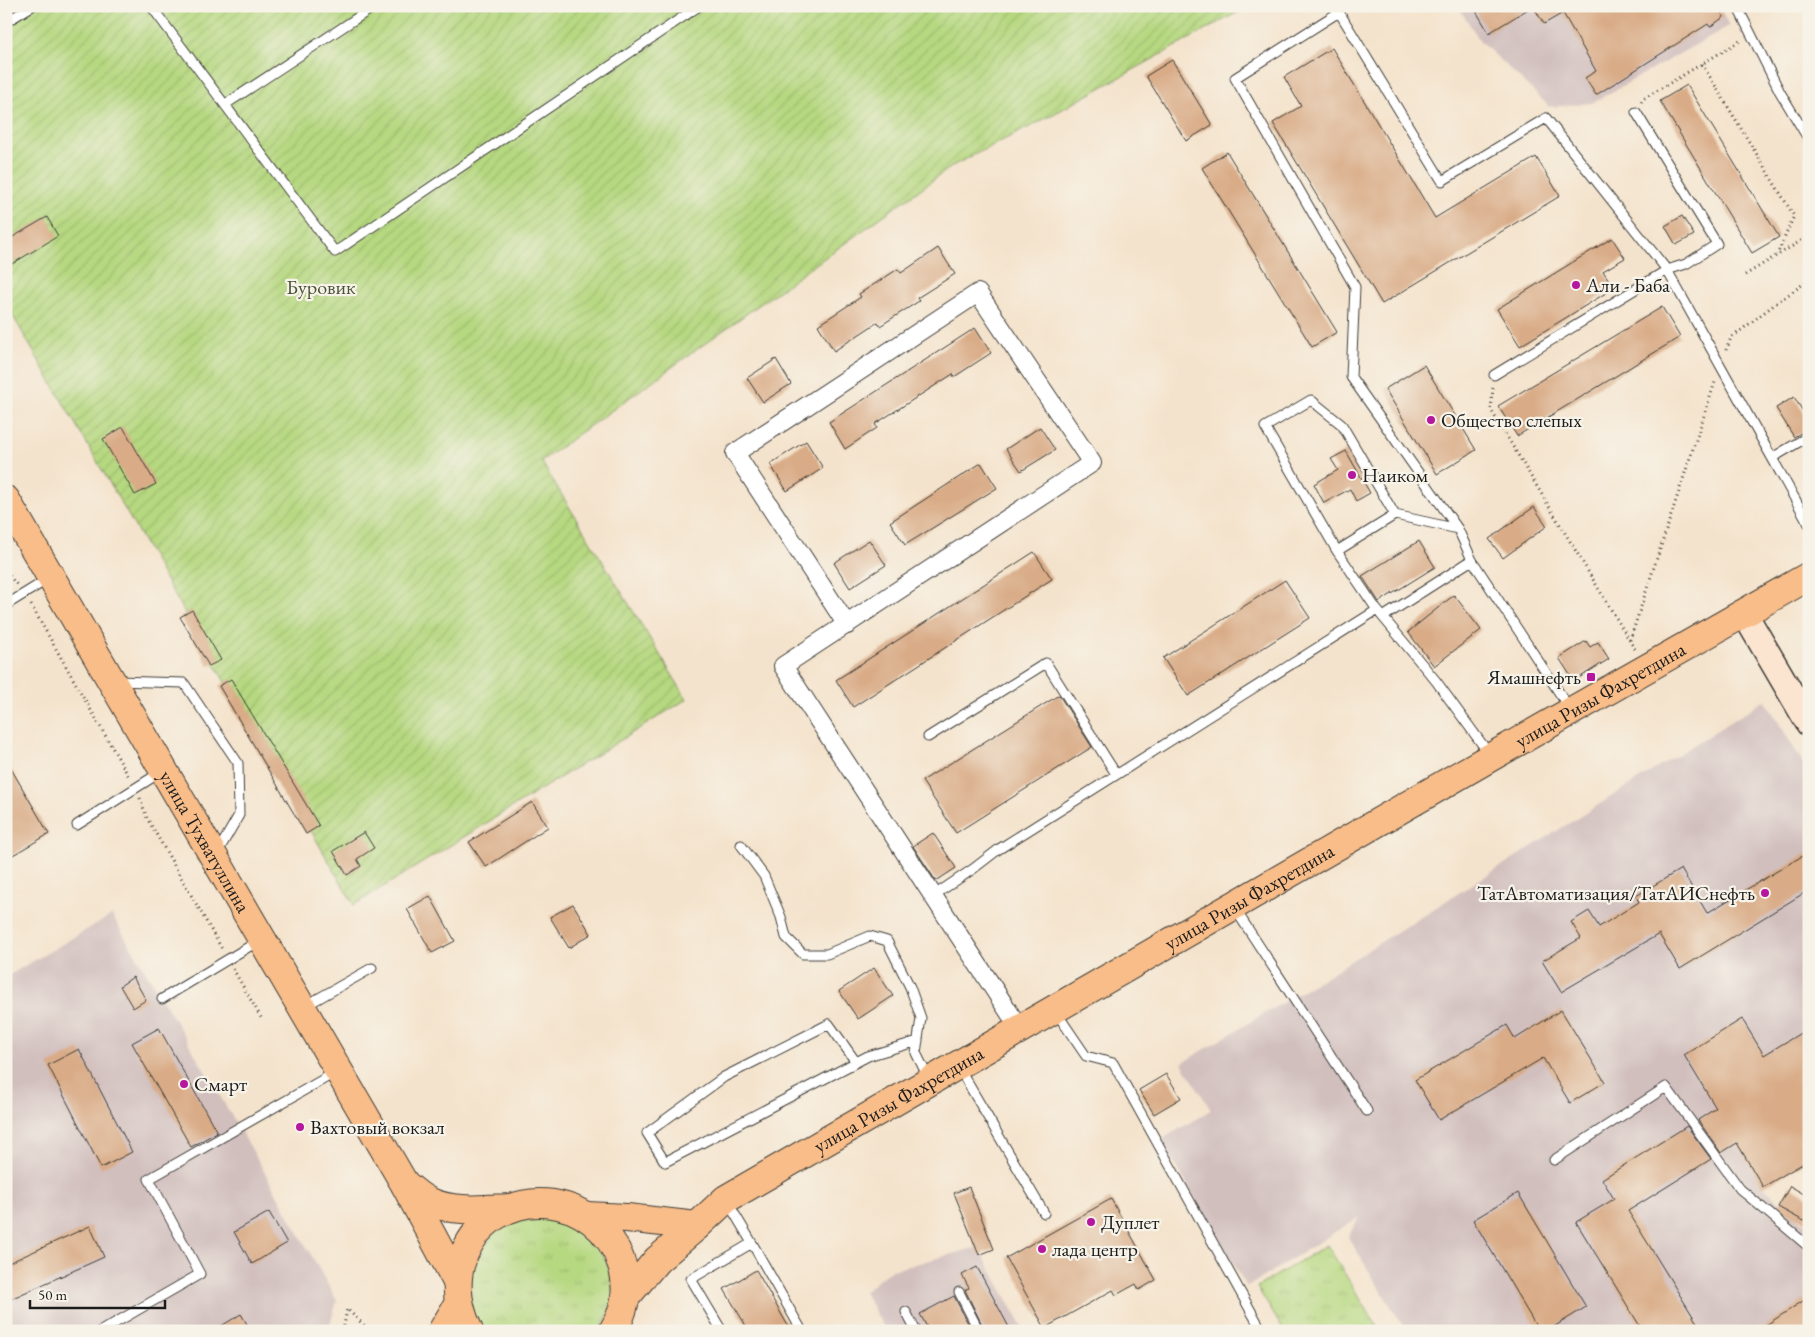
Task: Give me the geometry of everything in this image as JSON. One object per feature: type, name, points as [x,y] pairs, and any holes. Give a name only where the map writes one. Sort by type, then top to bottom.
[{"type":"main road","name":"улица Тухватуллина","points":[[6,500],[404,1183],[458,1293],[463,1318],[469,1331]]},
{"type":"main road","name":"улица Ризы Фахретдина","points":[[621,1318],[657,1260],[726,1199],[1809,576]]},
{"type":"main road","points":[[404,1183],[427,1201],[449,1208],[512,1208]]},
{"type":"main road","points":[[442,1331],[458,1293],[460,1263],[468,1245],[480,1229],[495,1217],[512,1208],[531,1203],[551,1203],[570,1208],[587,1216],[605,1232],[618,1252],[625,1274],[621,1318]]},
{"type":"main road","points":[[587,1216],[627,1218],[697,1226]]},
{"type":"street","points":[[847,625],[735,454],[978,293],[1092,463],[847,625],[783,666],[1020,1029]]},
{"type":"street","points":[[1744,613],[1809,724]]},
{"type":"lane","points":[[6,22],[32,6]]},
{"type":"lane","points":[[152,6],[335,252],[699,6]]},
{"type":"lane","points":[[226,104],[374,6]]},
{"type":"lane","points":[[1738,6],[1780,92],[1809,140]]},
{"type":"lane","points":[[1571,712],[1472,560],[1458,529],[1351,377],[1355,287],[1235,78],[1339,12],[1442,181],[1546,118],[1667,270],[1809,524]]},
{"type":"lane","points":[[1494,375],[1667,270],[1686,264],[1717,244],[1636,112]]},
{"type":"lane","points":[[1458,529],[1395,514],[1342,425],[1311,400],[1265,427],[1338,551],[1380,614],[1436,681],[1492,757]]},
{"type":"lane","points":[[1772,458],[1809,436]]},
{"type":"lane","points":[[1338,551],[1395,514]]},
{"type":"lane","points":[[933,896],[974,869],[999,849],[1116,774],[1472,560]]},
{"type":"lane","points":[[6,605],[51,578]]},
{"type":"lane","points":[[928,737],[1046,663],[1116,774]]},
{"type":"lane","points":[[112,681],[184,683],[238,763],[239,815],[215,857]]},
{"type":"lane","points":[[77,825],[164,770]]},
{"type":"lane","points":[[741,845],[764,876],[781,917],[786,937],[803,954],[827,954],[870,936],[887,941],[910,987],[921,1018],[916,1053],[930,1081]]},
{"type":"lane","points":[[1234,907],[1367,1110]]},
{"type":"lane","points":[[162,999],[262,939]]},
{"type":"lane","points":[[302,1007],[372,968]]},
{"type":"lane","points":[[1054,1010],[1086,1056],[1114,1063],[1262,1331]]},
{"type":"lane","points":[[856,1062],[829,1024],[724,1077],[647,1133],[666,1162],[868,1056],[918,1042]]},
{"type":"lane","points":[[957,1066],[1044,1213]]},
{"type":"lane","points":[[101,1331],[200,1274],[148,1178],[338,1070]]},
{"type":"lane","points":[[1554,1160],[1666,1087],[1740,1188],[1809,1247]]},
{"type":"lane","points":[[726,1199],[802,1331]]},
{"type":"lane","points":[[722,1331],[692,1279],[752,1243]]},
{"type":"lane","points":[[959,1292],[979,1331]]},
{"type":"lane","points":[[906,1312],[916,1331]]},
{"type":"path","points":[[1636,112],[1642,99],[1752,35]]},
{"type":"path","points":[[1702,64],[1794,216],[1777,255]]},
{"type":"path","points":[[1745,275],[1809,236]]},
{"type":"path","points":[[1630,640],[1720,365],[1731,338],[1774,304],[1809,280]]},
{"type":"path","points":[[1494,375],[1491,410],[1647,668]]},
{"type":"path","points":[[343,1331],[347,1309],[370,1331]]},
{"type":"shaded area","points":[[1458,6],[1719,6],[1729,26],[1592,103],[1550,107],[1480,41]]},
{"type":"shaded area","points":[[1765,700],[1809,773],[1809,1050],[1715,1108],[1763,1187],[1809,1228],[1809,1331],[1406,1331],[1348,1237],[1359,1217],[1247,1287],[1161,1140],[1211,1110],[1182,1063],[1330,974]]},
{"type":"shaded area","points":[[112,915],[251,1148],[337,1301],[328,1331],[6,1331],[6,977]]},
{"type":"shaded area","points":[[978,1247],[1025,1331],[886,1331],[864,1292],[889,1271]]},
{"type":"green space","name":"Буровик","points":[[6,6],[1249,6],[1039,122],[954,165],[541,461],[687,699],[354,905],[6,304]]},
{"type":"green space","points":[[543,1216],[564,1221],[589,1235],[606,1261],[612,1281],[613,1297],[609,1313],[600,1331],[480,1331],[471,1313],[470,1271],[493,1233],[528,1217]]},
{"type":"green space","points":[[1327,1245],[1380,1331],[1284,1331],[1257,1287]]},
{"type":"building","points":[[1473,6],[1533,6],[1489,33]]},
{"type":"building","points":[[1533,6],[1717,6],[1724,17],[1710,27],[1708,24],[1596,95],[1585,78],[1596,71],[1563,13],[1544,24]]},
{"type":"building","points":[[1332,48],[1435,218],[1536,157],[1560,196],[1382,304],[1273,123],[1301,106],[1284,77]]},
{"type":"building","points":[[1172,60],[1212,125],[1186,141],[1146,76]]},
{"type":"building","points":[[1687,85],[1779,237],[1752,253],[1660,101]]},
{"type":"building","points":[[1227,152],[1337,332],[1312,347],[1202,168]]},
{"type":"building","points":[[1682,216],[1694,235],[1676,245],[1665,226]]},
{"type":"building","points":[[47,217],[58,236],[12,264],[6,254],[6,241]]},
{"type":"building","points":[[1612,238],[1625,258],[1603,271],[1614,288],[1520,346],[1497,309]]},
{"type":"building","points":[[938,248],[955,274],[917,298],[919,301],[880,326],[878,322],[834,351],[818,325],[861,297],[859,294],[898,269],[901,273]]},
{"type":"building","points":[[1662,307],[1680,337],[1517,436],[1498,406]]},
{"type":"building","points":[[975,328],[991,353],[954,377],[953,374],[875,424],[877,428],[845,449],[829,422]]},
{"type":"building","points":[[776,359],[791,384],[763,402],[747,378]]},
{"type":"building","points":[[1424,365],[1476,450],[1437,474],[1385,389]]},
{"type":"building","points":[[1794,397],[1809,421],[1809,428],[1794,437],[1776,408]]},
{"type":"building","points":[[123,427],[156,484],[135,495],[103,439]]},
{"type":"building","points":[[1040,427],[1055,450],[1021,471],[1006,449]]},
{"type":"building","points":[[806,441],[823,468],[787,491],[770,464]]},
{"type":"building","points":[[1346,451],[1370,493],[1356,501],[1350,489],[1324,503],[1314,484],[1338,470],[1331,459]]},
{"type":"building","points":[[981,463],[997,488],[905,545],[890,522]]},
{"type":"building","points":[[1534,507],[1547,526],[1503,558],[1489,539]]},
{"type":"building","points":[[869,540],[886,565],[850,588],[834,563]]},
{"type":"building","points":[[1419,541],[1435,567],[1379,602],[1362,576]]},
{"type":"building","points":[[1034,552],[1052,579],[853,707],[836,680]]},
{"type":"building","points":[[1285,580],[1310,618],[1188,696],[1163,658]]},
{"type":"building","points":[[1454,595],[1481,630],[1434,666],[1408,632]]},
{"type":"building","points":[[192,610],[221,660],[209,666],[180,617]]},
{"type":"building","points":[[1586,641],[1590,647],[1598,642],[1609,659],[1574,681],[1559,658]]},
{"type":"building","points":[[231,679],[319,826],[306,834],[219,686]]},
{"type":"building","points":[[1059,695],[1092,747],[956,833],[922,781]]},
{"type":"building","points":[[6,760],[49,834],[6,859]]},
{"type":"building","points":[[532,802],[548,827],[486,867],[469,842]]},
{"type":"building","points":[[364,832],[374,848],[357,859],[361,866],[347,875],[333,851]]},
{"type":"building","points":[[933,833],[956,868],[936,881],[913,846]]},
{"type":"building","points":[[1809,852],[1809,890],[1680,969],[1659,934],[1561,992],[1542,961],[1581,938],[1571,922],[1589,911],[1599,927],[1639,902],[1636,896],[1681,869],[1707,913]]},
{"type":"building","points":[[430,896],[455,941],[432,953],[407,909]]},
{"type":"building","points":[[573,904],[591,934],[569,948],[550,917]]},
{"type":"building","points":[[874,968],[893,996],[858,1019],[839,991]]},
{"type":"building","points":[[133,977],[146,1000],[133,1008],[120,986]]},
{"type":"building","points":[[1561,1010],[1605,1082],[1570,1103],[1543,1058],[1439,1120],[1415,1080],[1507,1025],[1515,1039]]},
{"type":"building","points":[[1742,1019],[1764,1055],[1809,1028],[1809,1160],[1763,1187],[1737,1143],[1721,1153],[1698,1120],[1716,1108],[1684,1055]]},
{"type":"building","points":[[159,1028],[217,1132],[191,1147],[132,1043]]},
{"type":"building","points":[[79,1049],[132,1152],[101,1168],[48,1065]]},
{"type":"building","points":[[1166,1074],[1181,1098],[1154,1114],[1139,1090]]},
{"type":"building","points":[[1687,1126],[1711,1159],[1628,1211],[1702,1331],[1643,1331],[1576,1222],[1614,1199],[1602,1179]]},
{"type":"building","points":[[1790,1186],[1809,1197],[1809,1224],[1778,1207]]},
{"type":"building","points":[[969,1187],[994,1249],[979,1255],[954,1193]]},
{"type":"building","points":[[1518,1193],[1586,1307],[1547,1331],[1539,1331],[1473,1220]]},
{"type":"building","points":[[1111,1199],[1156,1280],[1139,1290],[1136,1284],[1116,1295],[1113,1290],[1045,1328],[1006,1258]]},
{"type":"building","points":[[269,1212],[287,1243],[252,1264],[234,1232]]},
{"type":"building","points":[[90,1226],[104,1257],[6,1301],[6,1264]]},
{"type":"building","points":[[977,1267],[1011,1331],[985,1331],[965,1290],[969,1288],[962,1275]]},
{"type":"building","points":[[756,1270],[791,1331],[749,1331],[724,1289]]},
{"type":"building","points":[[954,1296],[972,1331],[929,1331],[920,1314]]},
{"type":"building","points":[[1809,1297],[1809,1331],[1757,1331]]},
{"type":"building","points":[[241,1314],[251,1331],[213,1331]]},
{"type":"place","name":"Али - Баба","points":[[1576,285]]},
{"type":"place","name":"Общество слепых","points":[[1431,420]]},
{"type":"place","name":"Наиком","points":[[1352,475]]},
{"type":"place","name":"Ямашнефть","points":[[1591,677]]},
{"type":"place","name":"ТатАвтоматизация/ТатАИСнефть","points":[[1765,893]]},
{"type":"place","name":"Смарт","points":[[184,1084]]},
{"type":"place","name":"Вахтовый вокзал","points":[[300,1127]]},
{"type":"place","name":"Дуплет","points":[[1091,1222]]},
{"type":"place","name":"лада центр","points":[[1042,1249]]}]
